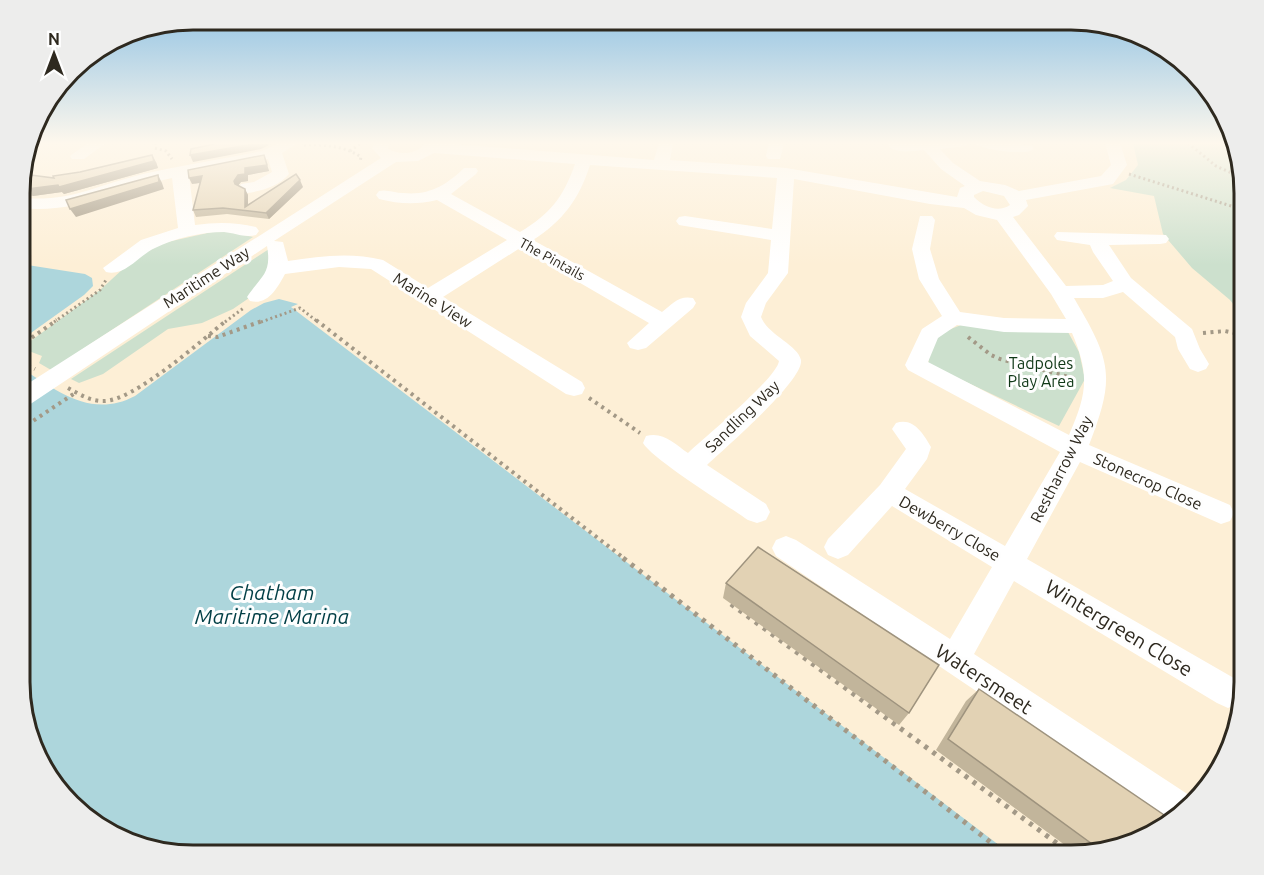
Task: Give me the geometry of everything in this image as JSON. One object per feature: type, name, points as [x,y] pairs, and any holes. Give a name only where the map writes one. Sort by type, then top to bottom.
[{"type":"street","points":[[30,204],[42,206],[67,203],[127,184]]},
{"type":"street","points":[[179,184],[187,231]]},
{"type":"street","points":[[248,188],[263,184]]},
{"type":"street","name":"Maritime Way","points":[[30,393],[301,215],[339,184]]},
{"type":"street","points":[[385,195],[413,199],[440,195],[460,184]]},
{"type":"street","points":[[428,297],[546,224],[566,204],[574,184]]},
{"type":"street","name":"Sandling Way","points":[[688,467],[772,389],[789,369],[790,359],[782,350],[760,337],[751,317],[756,299],[771,286],[778,273],[779,184]]},
{"type":"street","points":[[855,184],[930,199],[968,203],[979,210],[1002,214],[1011,213],[1019,207],[1016,197]]},
{"type":"street","points":[[973,184],[997,187],[1016,197],[1093,184]]},
{"type":"street","points":[[968,203],[965,198],[966,192],[976,186]]},
{"type":"street","name":"The Pintails","points":[[440,195],[664,322]]},
{"type":"street","name":"Restharrow Way","points":[[954,660],[1075,449],[1092,408],[1096,384],[1091,351],[1080,326],[1060,292],[1002,214]]},
{"type":"street","points":[[926,220],[921,249],[929,279],[953,318],[1004,325],[1080,326]]},
{"type":"street","points":[[685,222],[780,236]]},
{"type":"street","points":[[113,268],[148,244],[187,231],[223,227],[250,231]]},
{"type":"street","points":[[1063,236],[1098,240],[1160,239]]},
{"type":"street","points":[[1098,240],[1102,252],[1124,282],[1185,334],[1189,349],[1198,363]]},
{"type":"street","points":[[257,297],[270,284],[278,269],[280,257],[276,246]]},
{"type":"street","name":"Marine View","points":[[278,269],[328,260],[354,259],[376,264],[574,388]]},
{"type":"street","points":[[1060,292],[1109,291],[1119,288],[1124,282]]},
{"type":"street","points":[[638,343],[686,303]]},
{"type":"street","name":"Stonecrop Close","points":[[953,318],[929,334],[916,365],[1075,449],[1221,513]]},
{"type":"street","points":[[838,547],[889,492],[918,452],[919,447],[904,429]]},
{"type":"street","name":"Sandling Way","points":[[655,443],[757,512]]},
{"type":"street","name":"Dewberry Close","points":[[889,492],[1011,564]]},
{"type":"street","name":"Watersmeet","points":[[786,548],[1176,806]]},
{"type":"street","name":"Wintergreen Close","points":[[1011,564],[1228,692]]},
{"type":"path","points":[[1158,184],[1234,207]]},
{"type":"path","points":[[30,339],[100,290],[113,268]]},
{"type":"path","points":[[30,423],[75,392],[104,403],[122,398],[208,336],[257,297]]},
{"type":"path","points":[[208,336],[217,337],[300,308],[994,845]]},
{"type":"path","points":[[953,318],[958,327],[991,355],[1023,366],[1096,384]]},
{"type":"path","points":[[1185,334],[1225,331],[1234,333]]},
{"type":"path","points":[[30,367],[38,371]]},
{"type":"path","points":[[574,388],[655,443]]},
{"type":"path","points":[[731,604],[1059,845]]},
{"type":"green space","points":[[1118,184],[1234,184],[1234,305],[1192,268],[1163,234],[1154,196],[1110,188]]},
{"type":"green space","points":[[212,232],[229,232],[253,237],[51,370],[39,363],[42,356],[30,351],[30,341],[100,290],[135,258],[163,243]]},
{"type":"green space","points":[[269,249],[274,256],[262,289],[233,309],[202,323],[168,329],[103,374],[79,383],[71,379]]},
{"type":"green space","name":"Tadpoles Play Area","points":[[961,325],[1068,332],[1079,352],[1085,379],[1059,426],[928,364],[933,336]]},
{"type":"water","points":[[30,265],[85,274],[92,278],[93,286],[30,334]]},
{"type":"water","name":"Chatham Maritime Marina","points":[[279,299],[298,304],[291,307],[999,845],[182,845],[141,836],[102,818],[70,789],[57,773],[42,744],[31,703],[30,374],[75,399],[104,405],[119,402],[135,396],[251,310]]},
{"type":"building","points":[[30,184],[71,184],[59,187],[58,185],[30,189]]},
{"type":"building","points":[[125,184],[153,184],[70,209],[66,200]]},
{"type":"building","points":[[200,184],[235,184],[245,189],[245,207],[281,184],[296,184],[266,213],[223,208],[193,210]]},
{"type":"building","points":[[758,547],[939,665],[909,713],[726,583]]},
{"type":"building","points":[[979,689],[1165,816],[1123,836],[1092,844],[948,739]]}]
